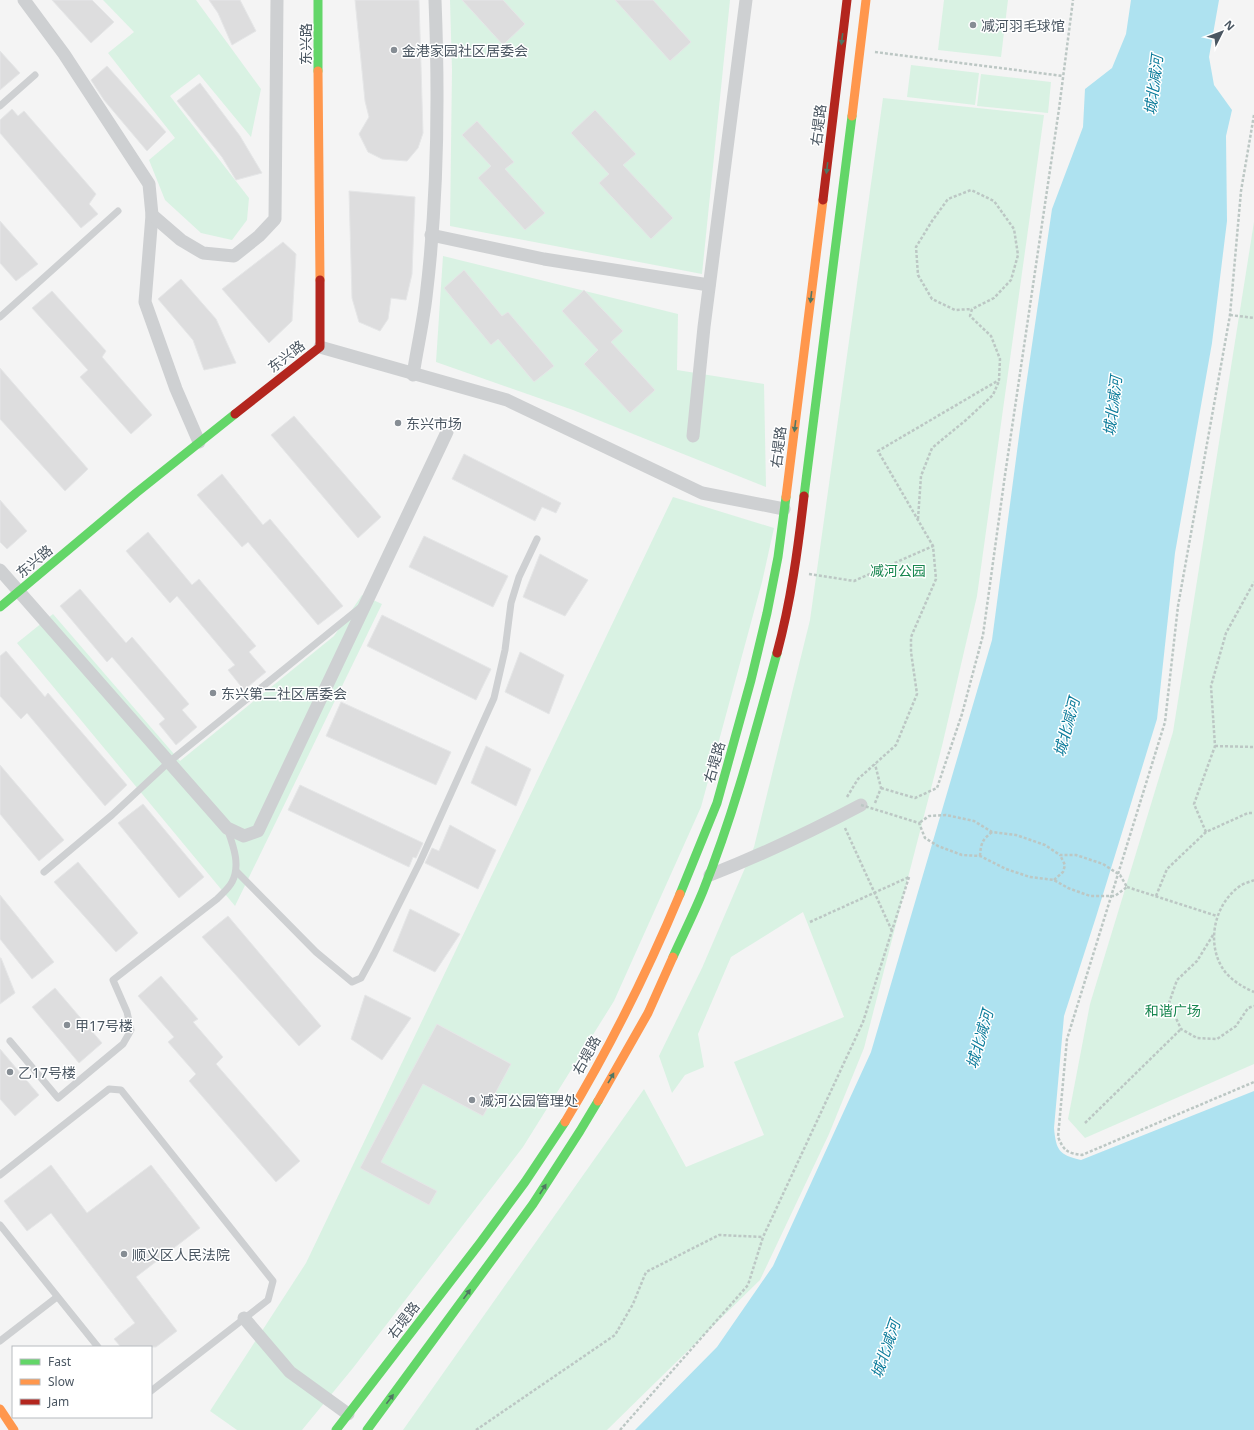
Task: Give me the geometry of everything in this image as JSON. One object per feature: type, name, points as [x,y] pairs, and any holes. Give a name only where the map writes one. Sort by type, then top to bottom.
[{"type":"main road","name":"东兴路","points":[[0,607],[199,442],[320,347],[318,0]]},
{"type":"main road","name":"右堤路","points":[[336,1430],[480,1243],[525,1182],[565,1121],[600,1062],[635,995],[663,935],[717,803],[765,620],[778,557],[847,0]]},
{"type":"main road","points":[[367,1430],[533,1204],[580,1131],[648,1013],[680,946],[710,875],[754,737],[786,618],[795,570],[866,0]]},
{"type":"main road","points":[[0,1409],[14,1430]]},
{"type":"street","points":[[24,0],[64,54],[149,184],[152,215],[145,302],[176,389],[199,442]]},
{"type":"street","points":[[152,215],[182,240],[203,253],[234,256],[259,236],[275,219],[277,0]]},
{"type":"street","points":[[413,375],[426,297],[437,169],[435,0]]},
{"type":"street","points":[[693,436],[709,285],[746,0]]},
{"type":"street","points":[[431,235],[544,259],[709,285]]},
{"type":"street","points":[[320,347],[413,375],[507,400],[702,493],[784,510]]},
{"type":"street","points":[[0,570],[226,828],[244,836],[258,831],[447,432]]},
{"type":"street","points":[[710,875],[741,863],[840,817],[867,807]]},
{"type":"street","points":[[244,1318],[290,1372],[318,1394],[348,1414]]},
{"type":"lane","points":[[0,106],[35,75]]},
{"type":"lane","points":[[0,317],[118,211]]},
{"type":"lane","points":[[237,872],[316,952],[352,982],[361,978],[420,862],[494,698],[505,650],[511,604],[519,577],[537,539]]},
{"type":"lane","points":[[44,872],[112,815],[169,762],[366,603]]},
{"type":"lane","points":[[10,1041],[58,1098],[123,1044],[131,1030],[127,1012],[113,980],[217,899],[232,884],[237,872],[234,846],[226,828]]},
{"type":"lane","points":[[0,1175],[109,1089],[121,1090],[273,1280],[268,1300],[152,1390]]},
{"type":"lane","points":[[0,1225],[97,1346]]},
{"type":"lane","points":[[0,1341],[56,1296]]},
{"type":"path","points":[[881,788],[915,798],[937,788],[962,714],[983,635],[1073,0]]},
{"type":"path","points":[[860,50],[1063,76]]},
{"type":"path","points":[[1254,115],[1241,191],[1230,315],[1178,606],[1165,722],[1067,1039],[1058,1137],[1063,1148],[1071,1154],[1082,1155],[1254,1082]]},
{"type":"path","points":[[918,520],[921,476],[932,448],[993,395],[999,380],[1000,359],[991,336],[970,316],[972,309],[994,298],[1011,280],[1018,255],[1014,229],[994,201],[971,190],[948,199],[932,220],[916,247],[918,275],[932,299],[955,310],[972,309]]},
{"type":"path","points":[[1230,315],[1254,318]]},
{"type":"path","points":[[892,930],[876,892],[840,817],[843,802],[858,779],[896,745],[917,694],[910,637],[936,579],[933,546],[878,451],[999,380]]},
{"type":"path","points":[[795,570],[816,576],[854,581],[933,546]]},
{"type":"path","points":[[1206,832],[1194,804],[1215,746],[1211,686],[1226,633],[1254,582]]},
{"type":"path","points":[[1215,746],[1254,747]]},
{"type":"path","points":[[875,764],[881,788]]},
{"type":"path","points":[[881,788],[867,807],[919,823]]},
{"type":"path","points":[[1156,896],[1167,868],[1206,832],[1248,813],[1254,813]]},
{"type":"path","points":[[919,823],[929,816],[946,815],[974,821],[992,832],[1016,835],[1045,844],[1060,855],[1065,865],[1063,872],[1054,880]]},
{"type":"path","points":[[919,823],[925,838],[938,846],[962,855],[980,856],[1006,869],[1030,877],[1054,880],[1068,888],[1090,896],[1116,896],[1127,887]]},
{"type":"path","points":[[980,856],[984,838],[992,832]]},
{"type":"path","points":[[1060,855],[1076,855],[1103,864],[1120,876],[1127,887],[1217,916]]},
{"type":"path","points":[[620,1430],[748,1285],[763,1237],[863,1022],[910,877],[810,922]]},
{"type":"path","points":[[1254,880],[1240,886],[1226,899],[1217,916],[1213,935],[1198,961],[1177,980],[1169,1003],[1181,1029],[1198,1038],[1217,1039],[1236,1026],[1248,1008],[1254,1006]]},
{"type":"path","points":[[1213,935],[1216,955],[1226,972],[1241,986],[1254,992]]},
{"type":"path","points":[[1085,1123],[1181,1029]]},
{"type":"path","points":[[476,1430],[615,1335],[633,1304],[646,1272],[720,1235],[763,1237]]},
{"type":"green space","points":[[103,0],[196,0],[261,89],[251,137],[199,74],[170,96],[249,198],[247,220],[232,240],[201,233],[165,200],[149,160],[175,138],[108,53],[134,32]]},
{"type":"green space","points":[[450,0],[730,0],[702,274],[450,226],[452,70]]},
{"type":"green space","name":"减河羽毛球馆","points":[[944,0],[1008,0],[1001,57],[938,50]]},
{"type":"green space","points":[[911,65],[979,73],[975,105],[907,97]]},
{"type":"green space","points":[[981,74],[1051,82],[1048,113],[977,106]]},
{"type":"green space","name":"减河公园","points":[[883,98],[1044,115],[977,596],[942,746],[864,1048],[829,1134],[760,1280],[607,1430],[403,1430],[644,1089],[686,1167],[764,1135],[734,1062],[844,1017],[803,912],[731,957],[698,1034],[704,1067],[685,1075],[672,1093],[659,1056],[702,968],[754,847],[810,620]]},
{"type":"green space","name":"和谐广场","points":[[1254,222],[1254,1064],[1085,1138],[1068,1119],[1090,1004],[1173,732]]},
{"type":"green space","points":[[443,256],[678,314],[677,370],[764,384],[766,487],[573,410],[436,362]]},
{"type":"green space","points":[[673,497],[774,528],[762,582],[701,807],[614,1001],[523,1147],[353,1368],[302,1430],[237,1430],[210,1411],[306,1263]]},
{"type":"green space","points":[[362,595],[382,604],[235,906],[17,643],[53,614],[180,761],[334,636]]},
{"type":"water","name":"城北减河","points":[[1131,0],[1219,0],[1209,57],[1214,85],[1232,110],[1226,136],[1227,221],[1212,343],[1175,553],[1157,719],[1064,1016],[1054,1128],[1056,1142],[1060,1150],[1068,1156],[1081,1160],[1254,1091],[1254,1430],[635,1430],[717,1347],[773,1266],[871,1052],[992,640],[1023,406],[1052,209],[1083,127],[1085,89],[1112,68],[1126,34]]},
{"type":"building","points":[[52,0],[92,0],[114,22],[91,43]]},
{"type":"building","points":[[209,0],[240,0],[256,31],[232,45],[218,13]]},
{"type":"building","points":[[355,0],[419,0],[423,133],[418,148],[407,161],[382,159],[368,152],[359,134],[369,117],[365,101]]},
{"type":"building","points":[[462,0],[503,0],[525,24],[503,45]]},
{"type":"building","points":[[615,0],[653,0],[691,42],[670,61]]},
{"type":"building","points":[[0,51],[20,73],[0,90]]},
{"type":"building","points":[[107,66],[166,132],[147,151],[104,100],[91,80]]},
{"type":"building","points":[[200,83],[240,136],[262,173],[236,180],[222,157],[177,101]]},
{"type":"building","points":[[12,109],[18,116],[24,111],[96,194],[89,204],[98,214],[81,228],[0,133],[0,120]]},
{"type":"building","points":[[595,110],[636,154],[623,165],[673,218],[651,239],[599,183],[609,174],[571,133]]},
{"type":"building","points":[[477,121],[514,162],[505,169],[545,213],[525,230],[478,178],[491,166],[462,135]]},
{"type":"building","points":[[349,191],[415,197],[412,274],[406,300],[391,298],[388,319],[380,331],[359,322],[352,298]]},
{"type":"building","points":[[0,221],[38,264],[16,281],[0,263]]},
{"type":"building","points":[[283,242],[296,254],[292,321],[269,343],[222,289]]},
{"type":"building","points":[[464,270],[502,316],[508,312],[554,366],[534,382],[498,339],[491,345],[444,288]]},
{"type":"building","points":[[181,279],[216,319],[236,363],[204,370],[193,340],[158,299]]},
{"type":"building","points":[[584,290],[623,331],[611,342],[655,390],[630,413],[584,364],[598,350],[562,311]]},
{"type":"building","points":[[52,291],[106,351],[102,357],[152,415],[131,434],[80,377],[88,370],[32,308]]},
{"type":"building","points":[[0,368],[88,469],[65,491],[0,419]]},
{"type":"building","points":[[294,416],[381,517],[358,538],[271,435]]},
{"type":"building","points":[[464,454],[561,503],[556,513],[542,507],[535,521],[452,479]]},
{"type":"building","points":[[222,474],[263,525],[270,519],[343,606],[318,625],[248,542],[242,547],[197,495]]},
{"type":"building","points":[[0,500],[27,531],[7,549],[0,542]]},
{"type":"building","points":[[148,532],[192,585],[199,579],[256,646],[249,652],[266,672],[244,690],[228,670],[235,665],[177,596],[170,603],[126,551]]},
{"type":"building","points":[[424,536],[508,576],[493,607],[409,567]]},
{"type":"building","points":[[540,554],[588,580],[565,616],[523,597]]},
{"type":"building","points":[[80,589],[126,643],[132,637],[189,704],[182,710],[197,727],[176,745],[159,724],[165,719],[112,657],[107,662],[60,606]]},
{"type":"building","points":[[382,615],[491,669],[476,700],[367,646]]},
{"type":"building","points":[[6,651],[45,697],[48,693],[127,785],[105,806],[27,713],[21,719],[0,696],[0,656]]},
{"type":"building","points":[[520,652],[564,675],[549,714],[505,692]]},
{"type":"building","points":[[341,702],[451,752],[436,785],[326,736]]},
{"type":"building","points":[[486,746],[531,769],[516,806],[471,783]]},
{"type":"building","points":[[0,765],[64,840],[39,861],[0,814]]},
{"type":"building","points":[[300,785],[423,843],[416,858],[413,857],[409,867],[288,810]]},
{"type":"building","points":[[143,804],[204,877],[179,898],[118,823]]},
{"type":"building","points":[[450,825],[496,850],[478,889],[425,863],[432,848],[439,851]]},
{"type":"building","points":[[78,862],[138,933],[116,952],[54,882]]},
{"type":"building","points":[[0,895],[54,962],[32,979],[0,939]]},
{"type":"building","points":[[410,909],[460,934],[435,972],[393,951]]},
{"type":"building","points":[[228,916],[321,1026],[299,1046],[202,937]]},
{"type":"building","points":[[0,958],[15,993],[0,1004]]},
{"type":"building","points":[[161,976],[198,1019],[193,1022],[223,1057],[216,1064],[300,1161],[276,1182],[189,1081],[196,1074],[168,1042],[174,1037],[138,996]]},
{"type":"building","name":"甲17号楼","points":[[55,988],[102,1043],[79,1063],[32,1007]]},
{"type":"building","points":[[365,995],[411,1018],[382,1060],[351,1039]]},
{"type":"building","name":"减河公园管理处","points":[[437,1024],[511,1064],[483,1116],[423,1084],[381,1162],[437,1191],[429,1205],[360,1168]]},
{"type":"building","name":"乙17号楼","points":[[0,1049],[39,1095],[15,1116],[0,1099]]},
{"type":"building","name":"顺义区人民法院","points":[[51,1165],[87,1213],[151,1165],[200,1228],[136,1277],[177,1331],[156,1347],[120,1346],[114,1339],[135,1323],[51,1213],[27,1231],[4,1201]]},
{"type":"traffic: fast","points":[[318,0],[318,71]]},
{"type":"traffic: fast","points":[[804,496],[852,116]]},
{"type":"traffic: fast","points":[[0,607],[136,493],[235,414]]},
{"type":"traffic: fast","points":[[680,894],[717,803],[751,680],[767,613],[778,557],[786,497]]},
{"type":"traffic: fast","points":[[673,957],[703,891],[725,833],[761,713],[777,653]]},
{"type":"traffic: fast","points":[[367,1430],[533,1204],[598,1101]]},
{"type":"traffic: fast","points":[[336,1430],[480,1243],[525,1182],[565,1122]]},
{"type":"traffic: slow","points":[[852,116],[866,0]]},
{"type":"traffic: slow","points":[[318,71],[320,280]]},
{"type":"traffic: slow","points":[[786,497],[823,200]]},
{"type":"traffic: slow","points":[[565,1122],[597,1067],[627,1010],[680,894]]},
{"type":"traffic: slow","points":[[598,1101],[648,1013],[673,957]]},
{"type":"traffic: slow","points":[[0,1409],[14,1430]]},
{"type":"traffic: jam","points":[[823,200],[847,0]]},
{"type":"traffic: jam","points":[[235,414],[320,347],[320,280]]},
{"type":"traffic: jam","points":[[777,653],[794,575],[804,496]]},
{"type":"place","name":"减河羽毛球馆","points":[[973,25]]},
{"type":"place","name":"金港家园社区居委会","points":[[394,50]]},
{"type":"place","name":"东兴市场","points":[[398,423]]},
{"type":"place","name":"东兴第二社区居委会","points":[[213,693]]},
{"type":"place","name":"甲17号楼","points":[[67,1025]]},
{"type":"place","name":"乙17号楼","points":[[10,1072]]},
{"type":"place","name":"减河公园管理处","points":[[472,1100]]},
{"type":"place","name":"顺义区人民法院","points":[[124,1254]]}]
